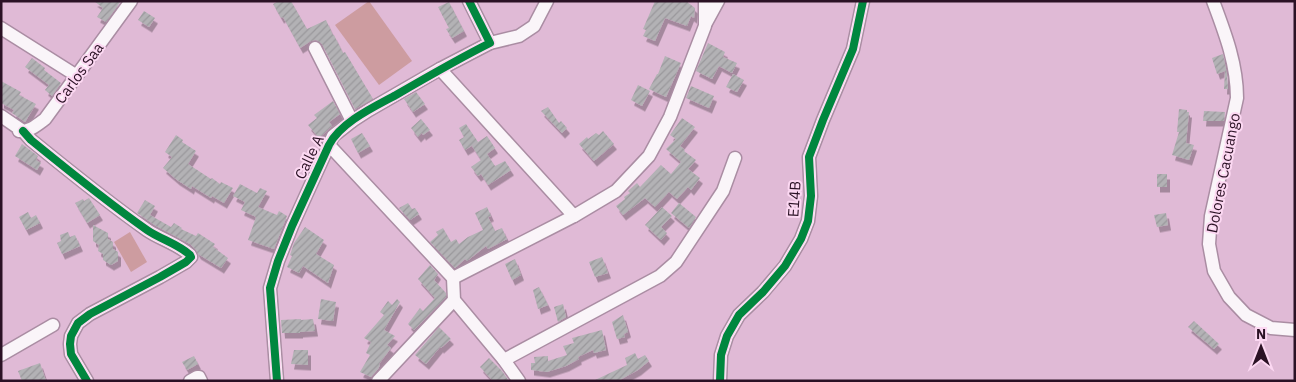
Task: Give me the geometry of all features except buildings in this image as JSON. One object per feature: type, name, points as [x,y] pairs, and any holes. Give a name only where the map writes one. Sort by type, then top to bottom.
[{"type":"street","points":[[469,1],[490,43]]},
{"type":"street","name":"Calle A","points":[[277,381],[270,288],[292,226],[334,136],[352,121],[440,69],[490,43],[519,36],[534,26],[547,1]]},
{"type":"street","points":[[453,278],[574,216],[616,192],[649,156],[670,117],[705,26],[718,1]]},
{"type":"street","name":"E14B","points":[[720,381],[721,355],[727,336],[739,315],[763,292],[785,266],[801,239],[808,221],[810,196],[809,157],[853,49],[863,1]]},
{"type":"street","name":"Dolores Cacuango","points":[[1213,1],[1234,64],[1238,98],[1211,216],[1209,244],[1214,271],[1229,297],[1246,315],[1271,328],[1295,330]]},
{"type":"street","name":"Carlos Saa","points":[[21,130],[31,129],[45,119],[129,2]]},
{"type":"street","points":[[704,3],[705,26]]},
{"type":"street","points":[[1,28],[77,76]]},
{"type":"street","points":[[315,48],[352,121]]},
{"type":"street","points":[[440,69],[574,216]]},
{"type":"street","points":[[1,116],[21,130],[96,193],[154,234],[191,257],[186,262],[90,314],[78,323],[71,336],[71,354],[87,381]]},
{"type":"street","points":[[329,145],[453,278],[454,300],[504,360],[515,379]]},
{"type":"street","points":[[504,360],[660,276],[676,262],[696,234],[723,191],[735,158]]},
{"type":"street","points":[[378,381],[454,300]]},
{"type":"street","points":[[1,355],[53,325]]},
{"type":"street","points":[[190,381],[199,377],[201,381]]},
{"type":"shaded area","points":[[369,1],[412,61],[379,85],[335,25]]},
{"type":"shaded area","points":[[130,232],[147,262],[131,272],[114,242]]},
{"type":"cycle path","points":[[277,381],[270,288],[292,226],[329,145],[341,129],[359,116],[490,43],[469,1]]},
{"type":"cycle path","points":[[720,381],[721,355],[727,336],[739,315],[763,292],[785,266],[801,239],[808,221],[811,196],[809,157],[853,49],[863,1]]},
{"type":"cycle path","points":[[23,131],[31,140],[117,208],[152,233],[185,251],[191,257],[186,262],[90,314],[78,323],[71,336],[71,354],[87,381]]}]
